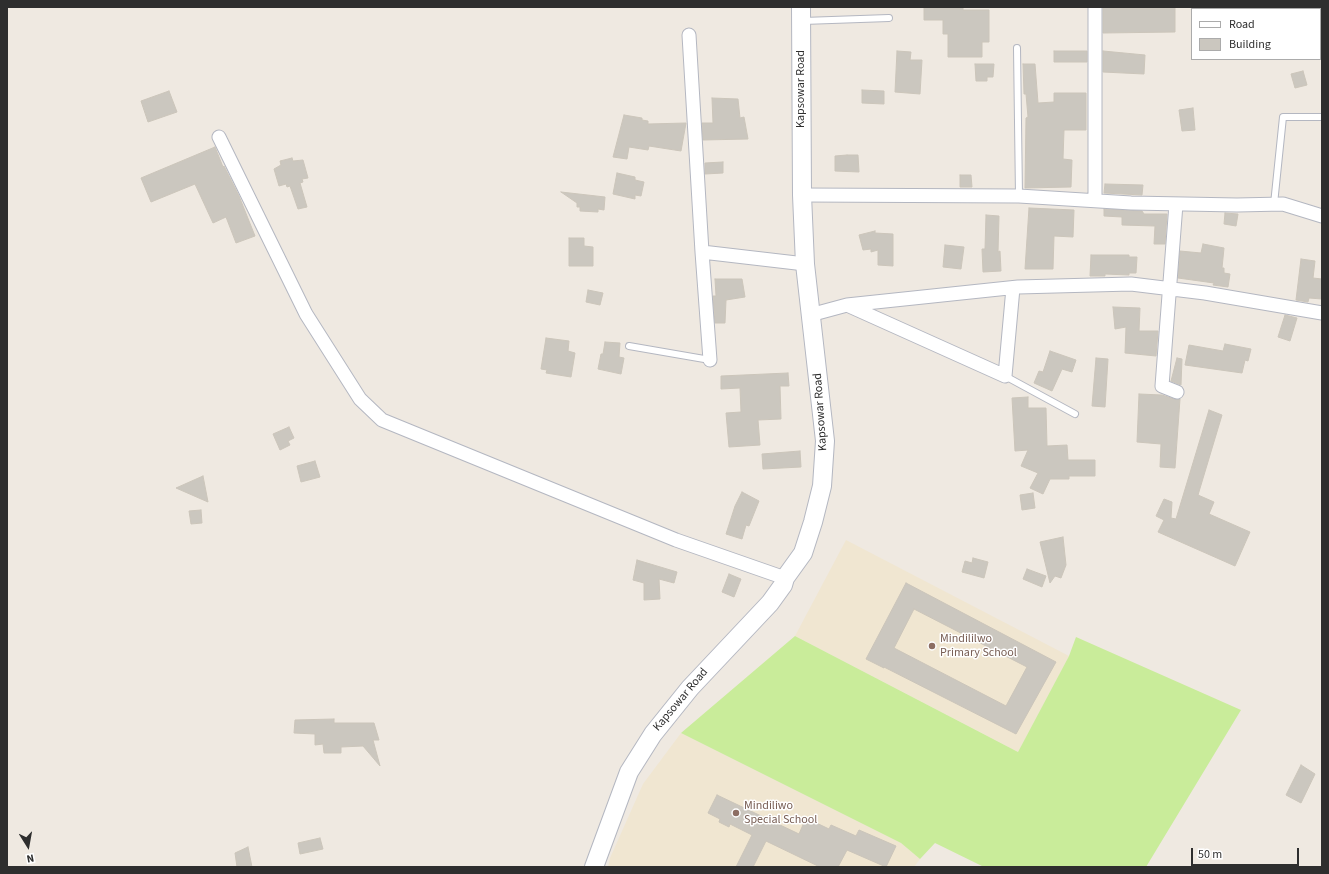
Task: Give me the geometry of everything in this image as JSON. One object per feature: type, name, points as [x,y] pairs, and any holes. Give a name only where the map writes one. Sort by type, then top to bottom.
[{"type":"main road","name":"Kapsowar Road","points":[[594,867],[629,772],[653,734],[690,688],[770,603],[783,585],[785,578],[803,553],[822,486],[825,441],[805,264],[802,195],[801,14]]},
{"type":"street","points":[[1095,7],[1095,200]]},
{"type":"street","points":[[689,35],[710,360]]},
{"type":"street","points":[[219,137],[306,314],[360,399],[382,420],[676,540],[785,578]]},
{"type":"street","points":[[802,195],[1018,196],[1176,204],[1283,204],[1322,216]]},
{"type":"street","points":[[1176,204],[1162,386],[1178,392]]},
{"type":"street","points":[[702,252],[805,264]]},
{"type":"street","points":[[810,315],[847,305],[1013,288],[1131,284],[1169,288],[1322,313]]},
{"type":"street","points":[[847,305],[1005,376],[1013,288]]},
{"type":"lane","points":[[801,14],[889,18]]},
{"type":"lane","points":[[1017,48],[1018,196]]},
{"type":"lane","points":[[1274,204],[1283,117],[1322,117]]},
{"type":"lane","points":[[629,346],[710,360]]},
{"type":"lane","points":[[1005,376],[1075,414]]},
{"type":"shaded area","name":"Mindililwo Primary School","points":[[846,540],[1069,656],[1018,752],[795,636]]},
{"type":"shaded area","name":"Mindiliwo Special School","points":[[681,733],[901,843],[920,859],[914,867],[608,867],[610,858],[643,784]]},
{"type":"green space","points":[[795,636],[1018,752],[1069,656],[1076,637],[1241,710],[1146,867],[984,867],[935,843],[920,859],[901,843],[681,733]]},
{"type":"building","points":[[924,7],[963,7],[963,10],[989,10],[989,42],[982,42],[982,57],[948,57],[948,34],[943,34],[943,20],[924,20]]},
{"type":"building","points":[[1103,7],[1175,7],[1175,32],[1103,33]]},
{"type":"building","points":[[897,51],[911,52],[910,60],[922,60],[920,94],[895,92]]},
{"type":"building","points":[[1054,51],[1087,51],[1087,62],[1054,62]]},
{"type":"building","points":[[1103,51],[1145,55],[1144,74],[1103,72]]},
{"type":"building","points":[[975,64],[994,64],[993,77],[987,77],[987,81],[976,81]]},
{"type":"building","points":[[1023,64],[1035,64],[1038,103],[1054,102],[1054,93],[1086,93],[1086,130],[1064,130],[1063,159],[1072,160],[1071,187],[1025,188],[1026,118],[1028,117],[1026,94],[1024,94]]},
{"type":"building","points":[[1303,71],[1307,85],[1295,88],[1291,74]]},
{"type":"building","points":[[862,90],[884,91],[884,104],[862,103]]},
{"type":"building","points":[[169,91],[177,112],[148,122],[141,101]]},
{"type":"building","points":[[712,98],[738,99],[740,118],[744,117],[748,139],[703,140],[702,123],[713,123]]},
{"type":"building","points":[[1193,108],[1195,130],[1182,131],[1179,110]]},
{"type":"building","points":[[624,115],[642,118],[642,120],[648,121],[648,124],[686,123],[681,151],[649,146],[648,150],[629,147],[627,159],[613,157]]},
{"type":"building","points":[[215,147],[223,167],[224,166],[239,196],[255,236],[236,243],[226,217],[213,223],[195,184],[151,202],[141,178]]},
{"type":"building","points":[[858,155],[859,172],[835,171],[835,156]]},
{"type":"building","points":[[292,158],[293,161],[303,160],[308,178],[302,179],[303,182],[300,183],[307,207],[298,209],[290,186],[287,187],[286,184],[279,186],[274,169],[281,165],[280,161]]},
{"type":"building","points":[[723,162],[723,173],[705,174],[705,163]]},
{"type":"building","points":[[617,173],[635,177],[635,180],[644,182],[641,196],[635,195],[635,199],[613,194]]},
{"type":"building","points":[[960,175],[971,175],[972,187],[960,187]]},
{"type":"building","points":[[1105,184],[1143,185],[1142,195],[1104,193]]},
{"type":"building","points":[[561,192],[605,197],[604,210],[598,209],[598,212],[580,211],[580,207],[577,207],[577,203]]},
{"type":"building","points":[[1029,208],[1074,210],[1073,237],[1054,236],[1053,269],[1025,269]]},
{"type":"building","points":[[1104,209],[1142,211],[1144,214],[1167,214],[1165,244],[1154,244],[1155,226],[1122,225],[1122,217],[1104,216]]},
{"type":"building","points":[[1225,213],[1238,214],[1236,226],[1224,224]]},
{"type":"building","points":[[986,215],[999,216],[998,252],[1000,251],[1001,271],[983,272],[982,249],[985,249]]},
{"type":"building","points":[[875,231],[875,233],[893,234],[893,266],[878,265],[878,250],[871,252],[871,249],[863,250],[859,235]]},
{"type":"building","points":[[569,238],[584,238],[584,246],[593,247],[593,266],[569,266]]},
{"type":"building","points":[[1203,244],[1224,248],[1222,268],[1224,268],[1224,273],[1230,274],[1228,287],[1213,285],[1214,283],[1178,278],[1180,251],[1201,253]]},
{"type":"building","points":[[945,245],[964,247],[961,269],[943,267]]},
{"type":"building","points":[[1091,255],[1129,255],[1129,257],[1137,257],[1136,273],[1129,273],[1129,275],[1105,274],[1105,276],[1090,276]]},
{"type":"building","points":[[1301,259],[1315,261],[1313,278],[1322,279],[1322,299],[1309,298],[1308,302],[1296,300]]},
{"type":"building","points":[[715,279],[742,279],[745,297],[726,300],[725,323],[715,323],[713,296],[716,296]]},
{"type":"building","points":[[588,290],[603,293],[600,305],[586,302]]},
{"type":"building","points":[[1113,307],[1140,308],[1139,331],[1158,331],[1156,356],[1125,353],[1126,327],[1115,329]]},
{"type":"building","points":[[1285,315],[1297,318],[1290,341],[1278,337]]},
{"type":"building","points":[[546,338],[569,341],[568,351],[575,353],[571,377],[546,373],[547,370],[541,369]]},
{"type":"building","points":[[605,342],[620,343],[619,357],[624,358],[621,374],[598,369]]},
{"type":"building","points":[[1225,344],[1251,349],[1248,361],[1245,360],[1242,373],[1185,365],[1189,345],[1223,351]]},
{"type":"building","points":[[1050,351],[1076,360],[1072,372],[1062,369],[1052,391],[1034,383],[1039,371],[1043,372]]},
{"type":"building","points":[[1096,358],[1108,359],[1105,407],[1092,406]]},
{"type":"building","points":[[1177,358],[1182,359],[1181,385],[1171,381]]},
{"type":"building","points":[[788,373],[789,386],[780,386],[781,419],[758,420],[760,445],[729,447],[726,413],[741,412],[740,388],[721,389],[721,376]]},
{"type":"building","points":[[1139,394],[1162,395],[1174,399],[1180,399],[1175,468],[1160,467],[1161,444],[1137,442]]},
{"type":"building","points":[[1028,397],[1028,408],[1046,408],[1047,446],[1067,445],[1068,460],[1095,460],[1095,476],[1069,476],[1069,479],[1050,479],[1043,494],[1030,488],[1038,473],[1021,466],[1028,450],[1015,451],[1012,398]]},
{"type":"building","points":[[1209,410],[1222,415],[1198,495],[1214,502],[1209,514],[1250,532],[1235,566],[1158,532],[1164,520],[1156,516],[1164,499],[1172,502],[1171,518],[1176,519]]},
{"type":"building","points":[[289,427],[294,438],[288,441],[290,445],[280,450],[273,434]]},
{"type":"building","points":[[800,451],[801,467],[763,469],[762,454]]},
{"type":"building","points":[[315,461],[320,477],[301,482],[297,466]]},
{"type":"building","points":[[203,476],[208,502],[176,488]]},
{"type":"building","points":[[742,492],[759,501],[749,526],[746,525],[742,539],[726,534],[735,506]]},
{"type":"building","points":[[1033,493],[1035,508],[1022,510],[1020,495]]},
{"type":"building","points":[[201,510],[202,523],[191,524],[189,511]]},
{"type":"building","points":[[1063,537],[1066,565],[1061,578],[1055,576],[1050,583],[1040,542]]},
{"type":"building","points":[[973,558],[988,562],[984,578],[962,572],[965,561],[972,563]]},
{"type":"building","points":[[637,560],[677,572],[674,583],[659,579],[660,599],[644,600],[644,583],[633,580]]},
{"type":"building","points":[[1027,569],[1046,576],[1042,587],[1023,579]]},
{"type":"building","points":[[729,574],[741,579],[734,597],[722,592]]},
{"type":"building","points":[[906,583],[1056,662],[1016,734],[866,659]],"holes":[[[914,609],[1027,667],[1006,706],[894,648]]]},
{"type":"building","points":[[334,719],[334,723],[374,723],[379,740],[373,740],[380,766],[363,746],[341,747],[341,753],[324,753],[323,744],[315,745],[315,734],[294,733],[295,720]]},
{"type":"building","points":[[1301,765],[1315,774],[1301,803],[1286,795]]},
{"type":"building","points":[[717,795],[799,834],[806,818],[829,829],[831,825],[856,836],[859,830],[896,846],[886,867],[847,850],[838,867],[820,867],[766,841],[753,867],[736,867],[752,835],[730,824],[729,827],[719,822],[720,819],[708,813]]},
{"type":"building","points":[[320,838],[323,849],[300,854],[298,843]]},
{"type":"building","points":[[248,847],[252,867],[237,867],[235,853]]},
{"type":"place","name":"Mindililwo Primary School","points":[[932,646]]},
{"type":"place","name":"Mindiliwo Special School","points":[[736,813]]}]
